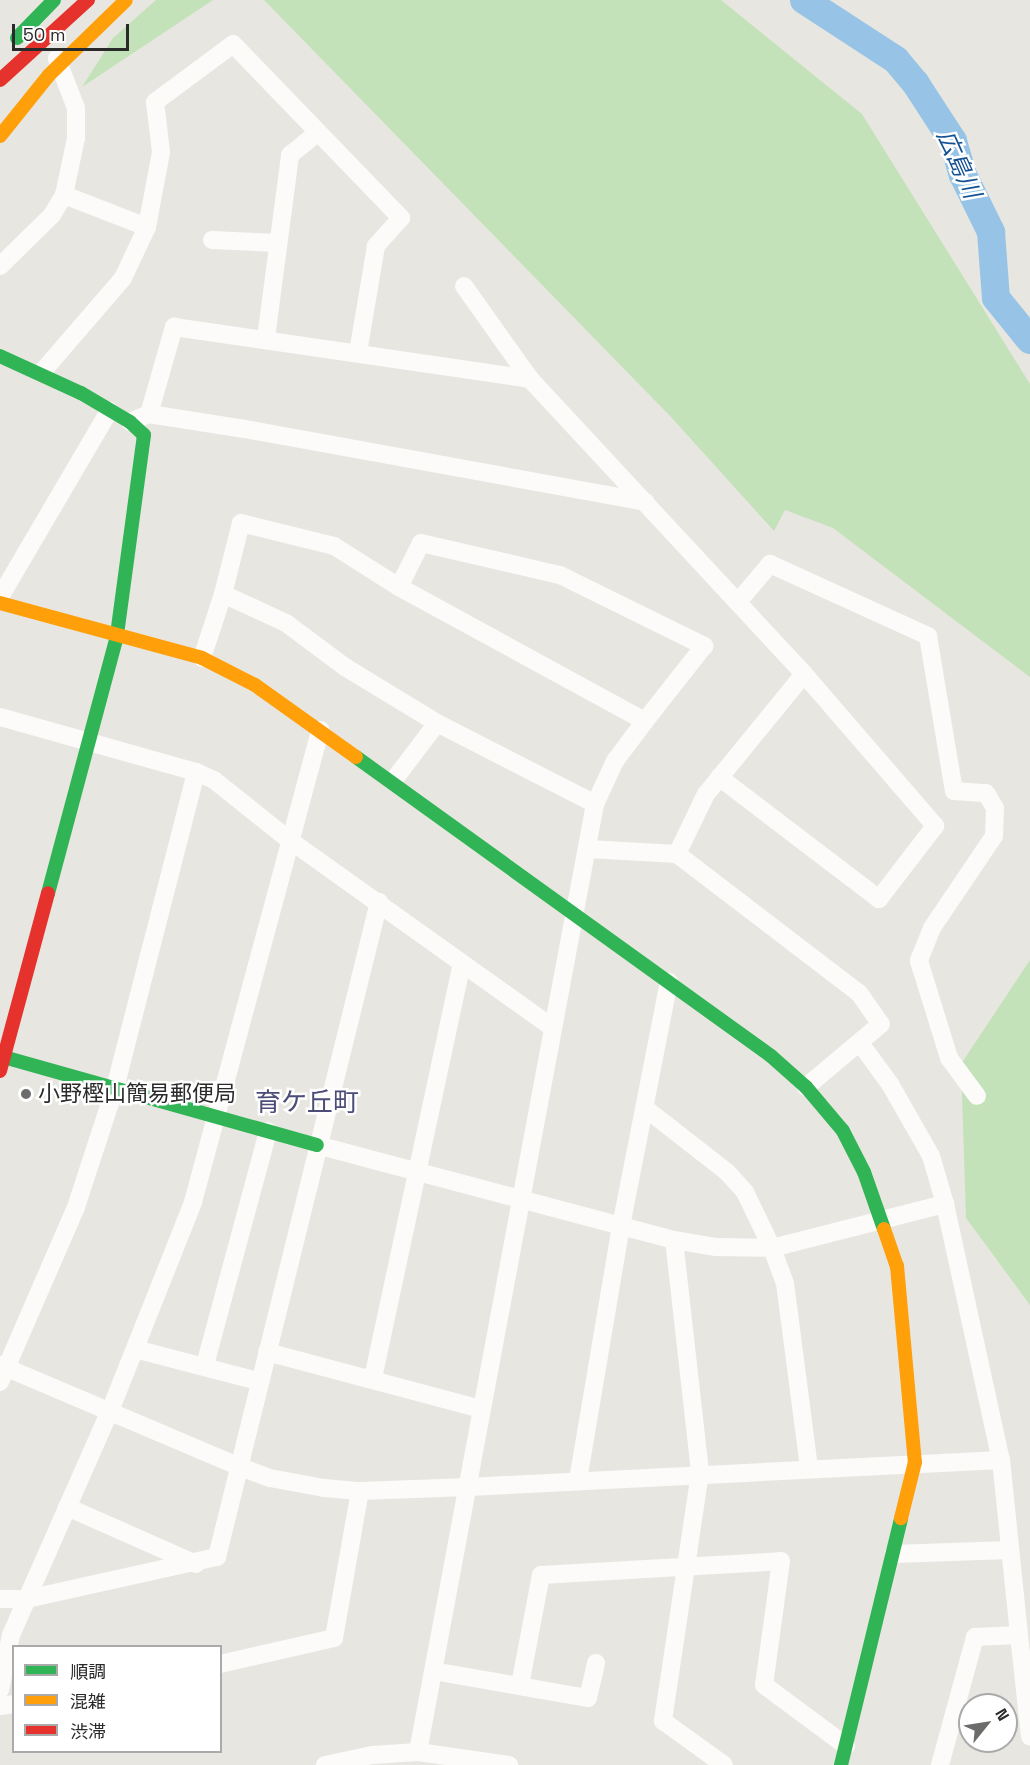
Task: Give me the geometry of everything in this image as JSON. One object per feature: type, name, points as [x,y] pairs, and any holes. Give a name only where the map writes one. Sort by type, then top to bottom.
[{"type":"main road","points":[[0,80],[88,0]]},
{"type":"main road","points":[[0,136],[56,67],[126,0]]},
{"type":"main road","points":[[0,34],[44,2]]},
{"type":"main road","points":[[8,48],[44,2]]},
{"type":"main road","points":[[0,356],[42,372],[130,422],[144,435],[117,636],[2,1056],[0,1071]]},
{"type":"main road","points":[[0,603],[202,657],[255,685],[393,781],[669,982],[806,1087],[843,1131],[883,1221],[897,1266],[915,1462],[841,1765]]},
{"type":"main road","points":[[2,1056],[317,1144]]},
{"type":"street","points":[[0,266],[52,215],[64,195],[76,138],[76,108],[44,2]]},
{"type":"street","points":[[42,372],[123,278],[147,227],[161,152],[155,102],[233,44],[316,134],[401,218],[376,246],[358,352]]},
{"type":"street","points":[[266,338],[290,155],[316,134]]},
{"type":"street","points":[[64,195],[147,227]]},
{"type":"street","points":[[212,240],[278,243]]},
{"type":"street","points":[[464,286],[530,379],[804,674],[935,825],[879,899],[719,777]]},
{"type":"street","points":[[149,414],[174,327],[266,338],[530,379]]},
{"type":"street","points":[[0,597],[109,411]]},
{"type":"street","points":[[130,422],[149,414],[645,502]]},
{"type":"street","points":[[202,657],[223,594],[241,523],[334,546],[399,587],[645,721]]},
{"type":"street","points":[[399,587],[421,543],[560,575],[704,646],[615,761],[595,804],[418,1752]]},
{"type":"street","points":[[738,602],[770,564],[928,636],[954,791],[986,793],[995,808],[994,836],[932,928],[919,961],[949,1058],[977,1096]]},
{"type":"street","points":[[223,594],[286,623],[345,667],[437,723],[595,804]]},
{"type":"street","points":[[677,854],[706,794],[804,674]]},
{"type":"street","points":[[0,717],[88,740],[196,772],[214,780],[288,839],[553,1028]]},
{"type":"street","points":[[393,781],[437,723]]},
{"type":"street","points":[[0,1690],[11,1635],[110,1411],[193,1202],[288,839],[320,730]]},
{"type":"street","points":[[196,772],[115,1088],[76,1208],[2,1371],[110,1411],[270,1478],[360,1491],[915,1462],[1001,1460]]},
{"type":"street","points":[[588,849],[677,854],[859,993],[881,1024],[806,1087]]},
{"type":"street","points":[[0,1599],[27,1599],[196,1564],[217,1557],[258,1381],[379,902]]},
{"type":"street","points":[[373,1378],[462,963]]},
{"type":"street","points":[[578,1480],[621,1226],[669,982]]},
{"type":"street","points":[[860,1043],[890,1084],[931,1156],[945,1204],[1001,1460],[1030,1736]]},
{"type":"street","points":[[645,1108],[727,1172],[745,1192],[772,1248],[784,1283],[809,1468]]},
{"type":"street","points":[[205,1365],[268,1131]]},
{"type":"street","points":[[317,1144],[674,1240],[716,1247],[772,1248],[945,1204]]},
{"type":"street","points":[[674,1240],[700,1473],[663,1721],[724,1765]]},
{"type":"street","points":[[135,1349],[205,1365],[258,1381]]},
{"type":"street","points":[[267,1352],[373,1378],[481,1409]]},
{"type":"street","points":[[222,1664],[334,1638],[360,1491]]},
{"type":"street","points":[[67,1508],[196,1564]]},
{"type":"street","points":[[894,1554],[1009,1550]]},
{"type":"street","points":[[520,1685],[541,1575],[781,1561],[764,1686],[846,1746]]},
{"type":"street","points":[[940,1765],[975,1637],[1019,1635]]},
{"type":"street","points":[[433,1671],[588,1698],[597,1663]]},
{"type":"street","points":[[325,1765],[372,1755],[418,1752],[509,1765]]},
{"type":"green space","points":[[156,0],[213,0],[82,87],[113,38]]},
{"type":"green space","points":[[264,0],[721,0],[862,114],[1030,384],[1030,677],[833,528],[785,510],[774,531],[671,417]]},
{"type":"green space","points":[[1030,960],[1030,1305],[966,1218],[961,1064]]},
{"type":"waterway","name":"広島川","points":[[804,0],[896,60],[916,84],[953,141],[963,175],[991,232],[996,298],[1030,340]]},
{"type":"traffic: fast","points":[[17,38],[54,0]]},
{"type":"traffic: fast","points":[[0,356],[81,393],[130,422],[144,435],[117,636],[48,893]]},
{"type":"traffic: fast","points":[[356,757],[771,1056],[806,1087],[843,1131],[864,1172],[884,1229]]},
{"type":"traffic: fast","points":[[0,1056],[317,1145]]},
{"type":"traffic: fast","points":[[841,1765],[901,1518]]},
{"type":"traffic: slow","points":[[0,136],[49,75],[126,0]]},
{"type":"traffic: slow","points":[[0,603],[202,658],[255,685],[356,757]]},
{"type":"traffic: slow","points":[[884,1229],[897,1266],[915,1462],[901,1518]]},
{"type":"traffic: jam","points":[[0,80],[88,0]]},
{"type":"traffic: jam","points":[[0,1071],[48,893]]},
{"type":"place","name":"小野樫山簡易郵便局","points":[[26,1094]]},
{"type":"district","name":"育ケ丘町","points":[[307,1103]]}]
